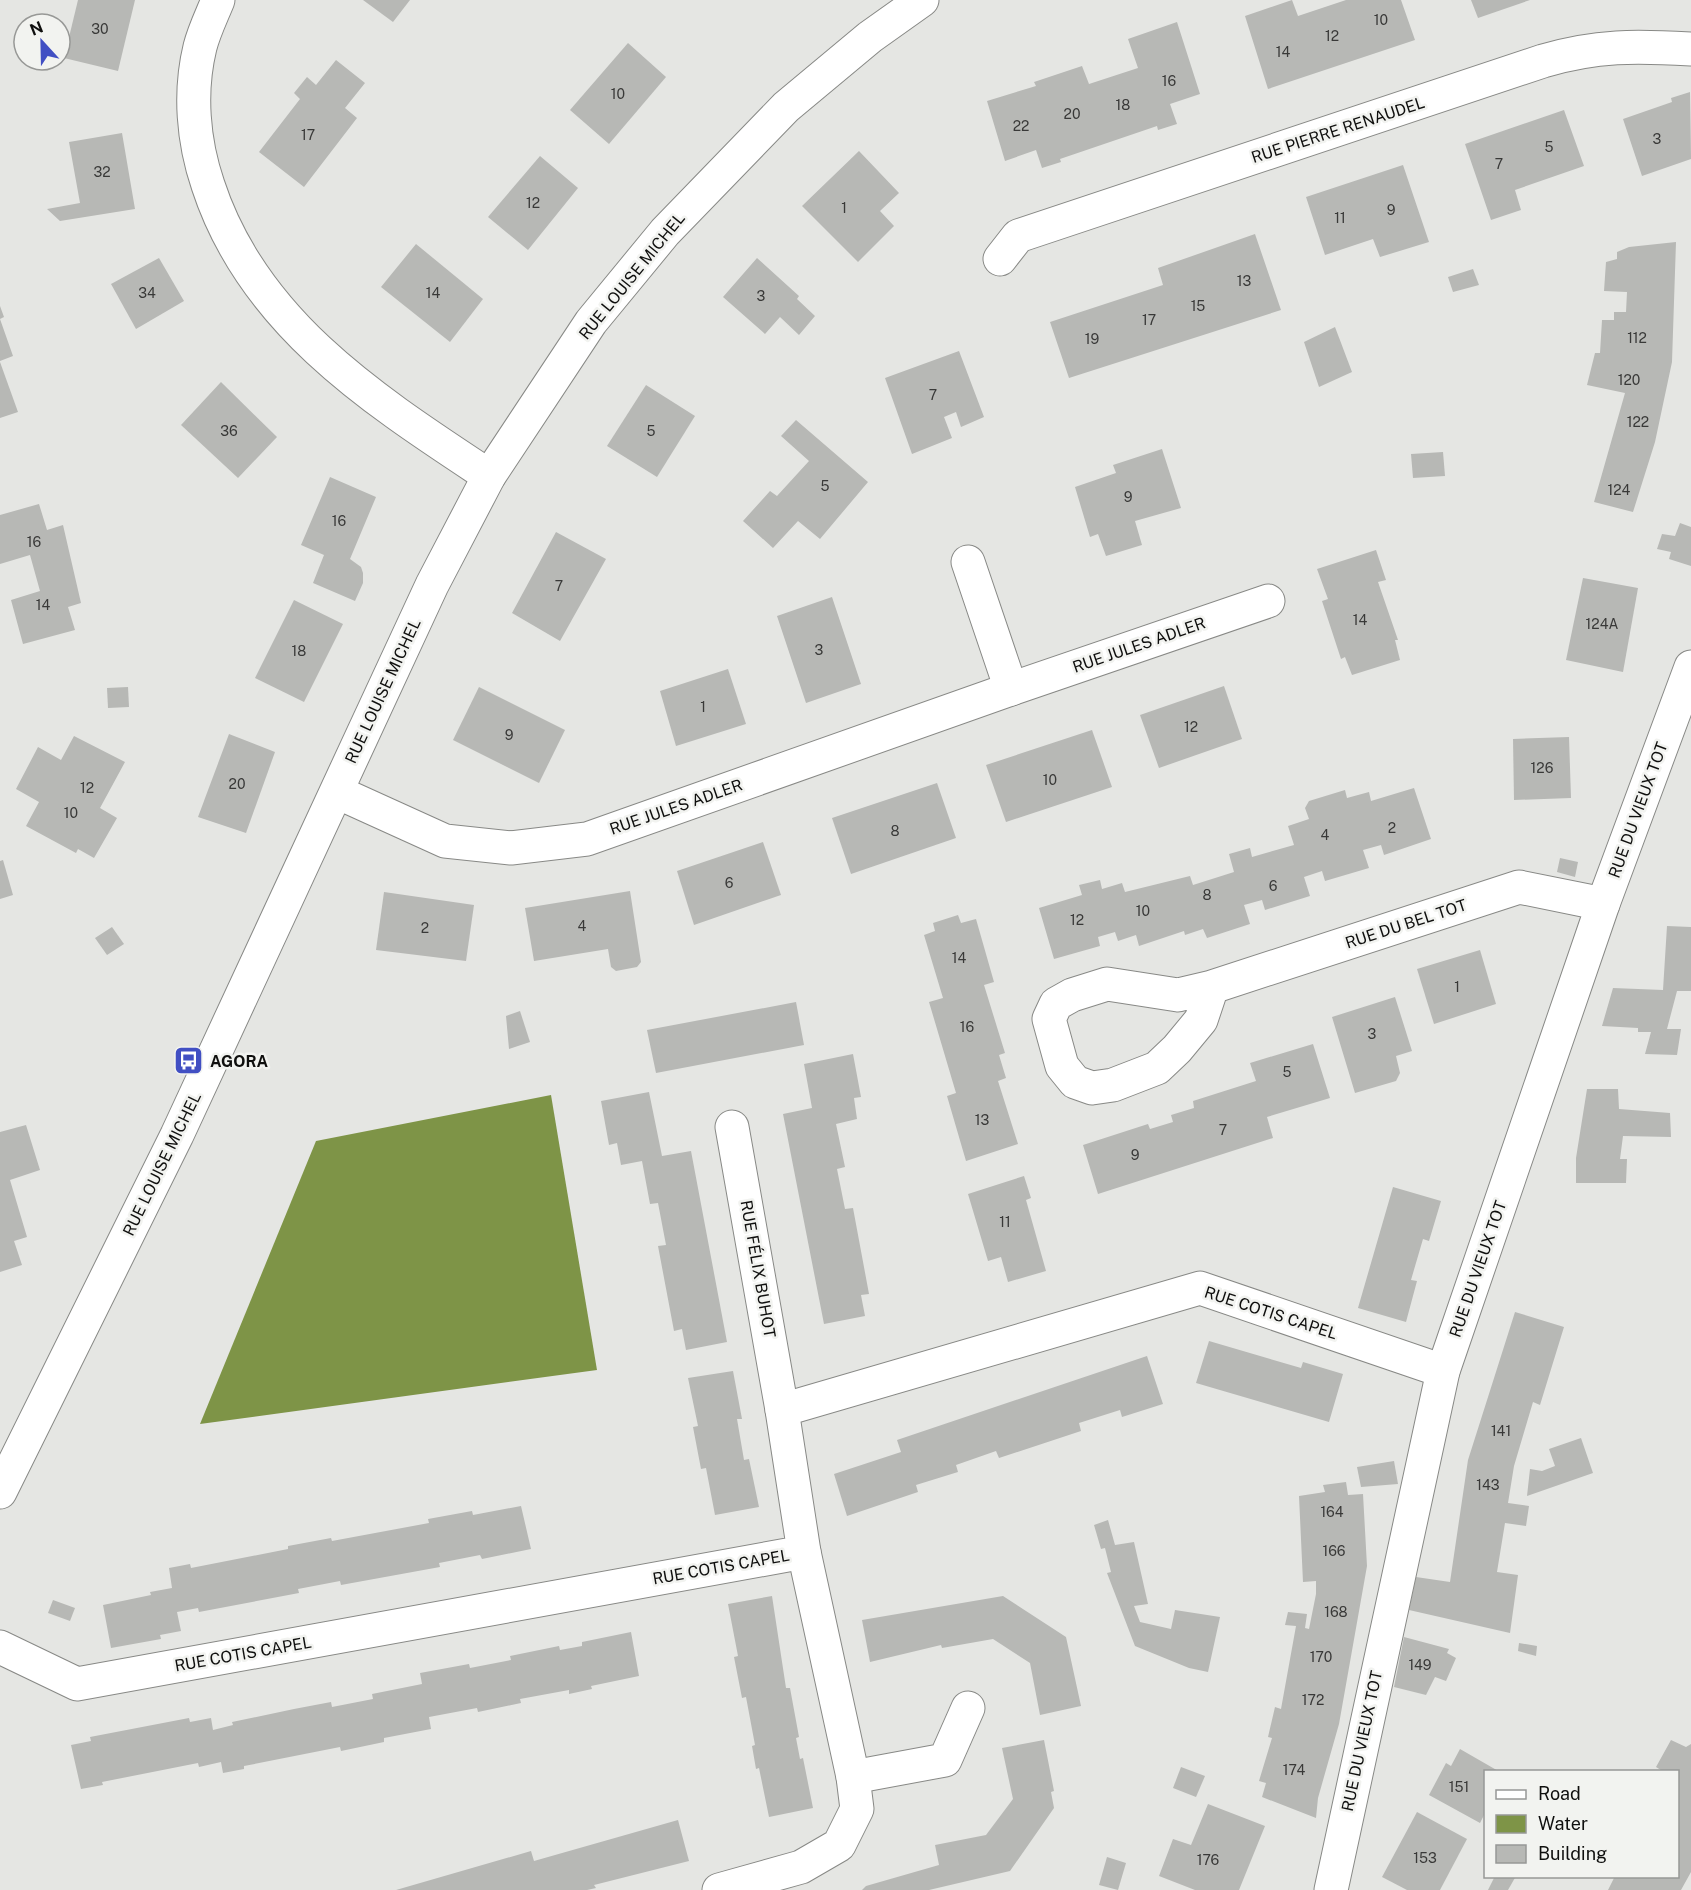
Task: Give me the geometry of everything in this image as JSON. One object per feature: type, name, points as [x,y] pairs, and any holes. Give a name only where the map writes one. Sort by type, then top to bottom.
[{"type":"street","points":[[218,0],[201,46],[194,104],[198,154],[215,208],[234,250],[269,300],[332,363],[396,414],[489,476]]},
{"type":"street","name":"RUE LOUISE MICHEL","points":[[0,1491],[177,1135],[432,585],[489,476],[591,322],[665,232],[786,107],[870,37],[922,0]]},
{"type":"street","name":"RUE PIERRE RENAUDEL","points":[[1000,259],[1018,236],[1543,61],[1581,50],[1628,46],[1691,49]]},
{"type":"street","points":[[968,562],[1011,688]]},
{"type":"street","name":"RUE JULES ADLER","points":[[337,792],[445,841],[510,849],[587,839],[1011,688],[1268,601]]},
{"type":"street","name":"RUE DU VIEUX TOT","points":[[1331,1890],[1443,1371],[1603,904],[1691,667]]},
{"type":"street","name":"RUE DU BEL TOT","points":[[1212,987],[1201,1020],[1177,1049],[1157,1068],[1113,1085],[1092,1088],[1075,1082],[1062,1066],[1049,1020],[1056,1004],[1072,995],[1107,984],[1178,995],[1212,987],[1520,887],[1603,904]]},
{"type":"street","name":"RUE FÉLIX BUHOT","points":[[732,1127],[782,1410]]},
{"type":"street","name":"RUE COTIS CAPEL","points":[[0,1647],[77,1684],[804,1552],[782,1410],[1200,1288],[1443,1371]]},
{"type":"street","points":[[719,1890],[801,1867],[839,1845],[857,1809],[853,1777],[804,1552]]},
{"type":"street","points":[[853,1777],[945,1760],[968,1708]]},
{"type":"water","points":[[551,1095],[597,1370],[200,1424],[316,1141]]},
{"type":"building","points":[[78,0],[135,0],[118,71],[72,60],[72,25]]},
{"type":"building","points":[[363,0],[410,0],[393,22]]},
{"type":"building","points":[[1292,0],[1298,16],[1346,0],[1401,0],[1415,40],[1268,89],[1245,16]]},
{"type":"building","points":[[1471,0],[1530,0],[1478,18]]},
{"type":"building","points":[[1177,22],[1200,94],[1170,104],[1177,124],[1158,130],[1157,126],[1060,159],[1061,162],[1042,168],[1036,150],[1005,161],[987,101],[1036,86],[1034,82],[1082,66],[1089,84],[1138,68],[1128,39]]},
{"type":"building","points":[[628,43],[666,77],[609,144],[570,110]]},
{"type":"building","points":[[336,60],[365,83],[345,108],[357,118],[304,187],[259,152],[300,99],[294,93],[307,77],[316,85]]},
{"type":"building","points":[[1690,92],[1691,159],[1642,176],[1623,119],[1672,102],[1671,98]]},
{"type":"building","points":[[1564,110],[1584,166],[1515,190],[1521,210],[1491,220],[1465,144]]},
{"type":"building","points":[[122,133],[135,209],[60,221],[47,209],[80,203],[69,142]]},
{"type":"building","points":[[859,151],[899,193],[880,211],[894,226],[858,262],[802,206]]},
{"type":"building","points":[[540,156],[578,188],[528,250],[488,217]]},
{"type":"building","points":[[1403,165],[1429,242],[1380,257],[1373,239],[1325,255],[1306,197]]},
{"type":"building","points":[[1255,234],[1281,310],[1069,378],[1050,322],[1163,285],[1158,268]]},
{"type":"building","points":[[1676,242],[1672,362],[1655,442],[1633,512],[1594,502],[1625,393],[1587,385],[1595,353],[1600,353],[1602,320],[1614,320],[1614,312],[1626,312],[1627,292],[1604,291],[1606,262],[1617,259],[1617,252],[1629,247]]},
{"type":"building","points":[[416,244],[483,299],[450,342],[381,287]]},
{"type":"building","points":[[159,258],[184,301],[136,329],[111,284]]},
{"type":"building","points":[[757,258],[799,296],[797,299],[815,316],[799,335],[780,317],[765,334],[723,297]]},
{"type":"building","points":[[1473,269],[1479,285],[1453,292],[1448,277]]},
{"type":"building","points":[[0,306],[4,317],[0,319]]},
{"type":"building","points":[[0,319],[13,356],[0,361]]},
{"type":"building","points":[[1335,327],[1352,372],[1319,387],[1304,342]]},
{"type":"building","points":[[959,351],[984,417],[961,427],[956,412],[944,417],[952,438],[912,454],[885,378]]},
{"type":"building","points":[[0,362],[18,412],[0,418]]},
{"type":"building","points":[[221,382],[277,437],[238,478],[181,425]]},
{"type":"building","points":[[646,385],[695,416],[657,477],[607,446]]},
{"type":"building","points":[[796,420],[868,482],[820,539],[798,521],[773,548],[743,521],[770,491],[777,496],[809,461],[781,436]]},
{"type":"building","points":[[1162,449],[1181,508],[1135,521],[1142,545],[1106,556],[1098,534],[1090,537],[1075,487],[1116,473],[1113,465]]},
{"type":"building","points":[[1443,452],[1445,476],[1413,478],[1411,454]]},
{"type":"building","points":[[330,477],[376,497],[350,559],[361,567],[363,573],[363,583],[355,601],[313,583],[324,555],[301,545]]},
{"type":"building","points":[[39,504],[47,530],[63,525],[81,603],[68,607],[75,630],[23,644],[11,600],[40,591],[30,555],[0,564],[0,515]]},
{"type":"building","points":[[1680,523],[1691,527],[1691,566],[1669,559],[1671,552],[1657,549],[1662,534],[1675,536]]},
{"type":"building","points":[[556,532],[606,559],[560,641],[512,613]]},
{"type":"building","points":[[1376,550],[1386,580],[1378,582],[1398,640],[1395,640],[1400,660],[1352,675],[1345,657],[1341,659],[1322,601],[1328,599],[1317,569]]},
{"type":"building","points":[[1583,578],[1638,588],[1623,672],[1566,660]]},
{"type":"building","points":[[832,597],[861,684],[806,703],[777,616]]},
{"type":"building","points":[[294,600],[343,624],[304,702],[255,678]]},
{"type":"building","points":[[728,669],[746,724],[676,746],[660,691]]},
{"type":"building","points":[[1224,686],[1242,739],[1159,768],[1140,715]]},
{"type":"building","points":[[128,687],[129,707],[108,708],[107,688]]},
{"type":"building","points":[[479,687],[565,730],[539,783],[453,740]]},
{"type":"building","points":[[1092,730],[1112,787],[1006,822],[986,765]]},
{"type":"building","points":[[229,734],[275,752],[246,833],[198,817]]},
{"type":"building","points":[[74,736],[125,762],[100,808],[117,818],[94,858],[78,849],[76,853],[26,826],[39,802],[16,789],[38,747],[61,760]]},
{"type":"building","points":[[1569,737],[1571,798],[1514,800],[1513,739]]},
{"type":"building","points":[[937,783],[956,838],[851,874],[832,818]]},
{"type":"building","points":[[1414,788],[1431,839],[1384,855],[1381,845],[1363,850],[1369,868],[1325,881],[1322,871],[1304,877],[1310,896],[1265,910],[1262,900],[1244,905],[1250,924],[1207,938],[1203,929],[1185,935],[1184,931],[1139,946],[1136,935],[1118,941],[1115,932],[1098,937],[1100,946],[1054,959],[1039,908],[1082,895],[1079,885],[1100,880],[1102,889],[1122,883],[1125,892],[1190,876],[1193,885],[1234,872],[1229,854],[1250,848],[1252,857],[1294,845],[1288,826],[1309,819],[1305,808],[1309,801],[1345,790],[1347,798],[1369,792],[1371,801]]},
{"type":"building","points":[[763,842],[781,895],[694,925],[677,871]]},
{"type":"building","points":[[1560,858],[1578,862],[1575,877],[1557,872]]},
{"type":"building","points":[[3,860],[13,895],[0,899],[0,861]]},
{"type":"building","points":[[630,891],[641,962],[637,967],[616,971],[611,967],[608,949],[534,961],[525,908]]},
{"type":"building","points":[[384,892],[474,905],[466,961],[376,950]]},
{"type":"building","points":[[958,915],[961,923],[976,919],[994,982],[984,985],[1005,1053],[999,1055],[1006,1078],[998,1081],[1018,1144],[966,1161],[947,1096],[956,1093],[929,1002],[943,998],[924,935],[935,931],[933,923]]},
{"type":"building","points":[[1667,926],[1691,927],[1691,991],[1677,991],[1667,1029],[1681,1029],[1677,1055],[1645,1054],[1651,1032],[1638,1032],[1638,1028],[1602,1026],[1613,988],[1663,990]]},
{"type":"building","points":[[112,927],[124,944],[107,955],[95,938]]},
{"type":"building","points":[[1480,950],[1496,1004],[1434,1024],[1417,969]]},
{"type":"building","points":[[1395,997],[1412,1051],[1396,1056],[1400,1073],[1396,1081],[1355,1093],[1332,1017]]},
{"type":"building","points":[[796,1002],[804,1045],[656,1073],[647,1030]]},
{"type":"building","points":[[520,1011],[530,1042],[509,1049],[506,1016]]},
{"type":"building","points":[[1313,1044],[1330,1098],[1267,1117],[1273,1138],[1098,1194],[1083,1145],[1148,1124],[1150,1129],[1173,1122],[1171,1115],[1194,1108],[1193,1101],[1256,1081],[1250,1063]]},
{"type":"building","points":[[853,1054],[861,1097],[854,1098],[857,1119],[836,1124],[845,1167],[837,1169],[845,1209],[853,1208],[869,1294],[861,1295],[865,1316],[824,1324],[783,1114],[812,1108],[804,1064]]},
{"type":"building","points":[[1587,1089],[1618,1089],[1619,1109],[1670,1113],[1671,1137],[1623,1136],[1620,1159],[1627,1159],[1626,1183],[1576,1183],[1576,1158]]},
{"type":"building","points":[[649,1092],[662,1156],[691,1151],[727,1342],[686,1350],[682,1329],[674,1331],[658,1246],[666,1245],[658,1203],[650,1204],[642,1161],[621,1165],[617,1143],[609,1145],[601,1101]]},
{"type":"building","points":[[26,1125],[40,1170],[10,1180],[27,1237],[14,1241],[22,1265],[0,1272],[0,1132]]},
{"type":"building","points":[[1024,1176],[1031,1198],[1026,1200],[1046,1271],[1008,1282],[1001,1257],[988,1261],[968,1194]]},
{"type":"building","points":[[1393,1187],[1441,1201],[1429,1241],[1423,1239],[1411,1280],[1417,1281],[1406,1322],[1358,1308]]},
{"type":"building","points":[[1515,1312],[1564,1327],[1540,1405],[1533,1402],[1514,1466],[1508,1503],[1529,1506],[1526,1526],[1505,1523],[1497,1572],[1518,1575],[1510,1633],[1409,1610],[1416,1577],[1450,1582],[1468,1460]]},
{"type":"building","points":[[1209,1341],[1301,1368],[1303,1362],[1343,1374],[1329,1422],[1196,1383]]},
{"type":"building","points":[[1147,1356],[1163,1404],[1122,1417],[1120,1410],[1079,1423],[1081,1431],[999,1458],[996,1451],[956,1465],[958,1472],[916,1485],[918,1492],[847,1516],[834,1474],[901,1452],[897,1440]]},
{"type":"building","points":[[733,1371],[742,1419],[737,1419],[744,1460],[749,1459],[759,1507],[715,1515],[706,1468],[701,1469],[693,1427],[698,1426],[688,1378]]},
{"type":"building","points":[[1581,1438],[1593,1473],[1527,1496],[1530,1469],[1542,1471],[1555,1466],[1549,1449]]},
{"type":"building","points":[[1394,1461],[1398,1484],[1361,1487],[1357,1467]]},
{"type":"building","points":[[1346,1482],[1348,1495],[1363,1494],[1367,1566],[1339,1724],[1318,1798],[1316,1818],[1262,1797],[1266,1783],[1259,1781],[1272,1738],[1268,1737],[1275,1707],[1281,1709],[1296,1626],[1285,1625],[1288,1612],[1307,1614],[1305,1628],[1309,1629],[1316,1594],[1316,1581],[1303,1582],[1299,1496],[1325,1492],[1323,1485]]},
{"type":"building","points":[[521,1506],[531,1549],[482,1559],[480,1555],[439,1563],[440,1567],[341,1585],[340,1581],[298,1589],[299,1593],[199,1612],[198,1608],[177,1612],[181,1631],[160,1635],[161,1639],[111,1648],[103,1605],[172,1588],[169,1568],[190,1564],[191,1568],[288,1549],[288,1546],[331,1538],[332,1541],[429,1523],[428,1519],[472,1511],[473,1515]]},
{"type":"building","points":[[1108,1520],[1115,1545],[1134,1542],[1148,1604],[1134,1606],[1140,1622],[1171,1629],[1175,1610],[1220,1617],[1208,1672],[1189,1668],[1135,1646],[1107,1573],[1111,1572],[1105,1548],[1101,1549],[1094,1525]]},
{"type":"building","points":[[772,1596],[786,1688],[790,1688],[799,1737],[796,1738],[800,1759],[803,1758],[813,1808],[769,1817],[759,1768],[756,1769],[752,1746],[755,1745],[746,1697],[742,1698],[734,1657],[738,1656],[728,1604]]},
{"type":"building","points":[[1003,1596],[1066,1637],[1081,1706],[1040,1715],[1030,1663],[993,1639],[942,1648],[941,1645],[870,1662],[862,1620]]},
{"type":"building","points":[[53,1600],[75,1608],[70,1621],[48,1613]]},
{"type":"building","points":[[631,1632],[639,1676],[591,1686],[592,1689],[569,1694],[569,1690],[520,1699],[521,1703],[478,1712],[477,1708],[429,1717],[431,1729],[384,1738],[384,1742],[341,1751],[340,1747],[244,1766],[244,1769],[223,1773],[221,1762],[199,1767],[198,1763],[102,1782],[103,1785],[81,1789],[71,1745],[91,1741],[90,1737],[189,1718],[190,1722],[211,1718],[213,1730],[233,1725],[232,1722],[294,1709],[331,1702],[332,1707],[373,1699],[372,1694],[422,1684],[420,1673],[469,1664],[470,1668],[511,1660],[510,1656],[559,1646],[560,1650],[582,1646],[582,1642]]},
{"type":"building","points":[[1404,1637],[1449,1649],[1447,1653],[1456,1658],[1446,1681],[1435,1677],[1426,1695],[1394,1687]]},
{"type":"building","points":[[1519,1643],[1537,1646],[1536,1656],[1518,1651]]},
{"type":"building","points":[[1044,1740],[1054,1791],[1051,1792],[1054,1808],[1010,1871],[929,1890],[862,1890],[866,1886],[939,1865],[935,1845],[986,1835],[1013,1799],[1002,1748]]},
{"type":"building","points":[[1671,1740],[1686,1747],[1691,1744],[1691,1872],[1681,1890],[1608,1890],[1614,1878],[1679,1878],[1679,1770],[1661,1770],[1656,1767]]},
{"type":"building","points":[[1460,1749],[1497,1770],[1484,1770],[1484,1815],[1480,1823],[1429,1795],[1446,1763],[1451,1766]]},
{"type":"building","points":[[1181,1767],[1205,1776],[1196,1797],[1173,1788]]},
{"type":"building","points":[[1208,1804],[1265,1826],[1239,1890],[1195,1890],[1159,1876],[1173,1839],[1191,1845]]},
{"type":"building","points":[[1417,1812],[1467,1839],[1440,1890],[1407,1890],[1382,1877]]},
{"type":"building","points":[[678,1820],[689,1861],[594,1885],[596,1888],[587,1890],[396,1890],[531,1851],[534,1861]]},
{"type":"building","points":[[1107,1857],[1126,1863],[1118,1890],[1099,1885]]},
{"type":"building","points":[[1494,1878],[1515,1878],[1508,1890],[1488,1890]]},
{"type":"place","name":"AGORA","points":[[189,1061]]}]
